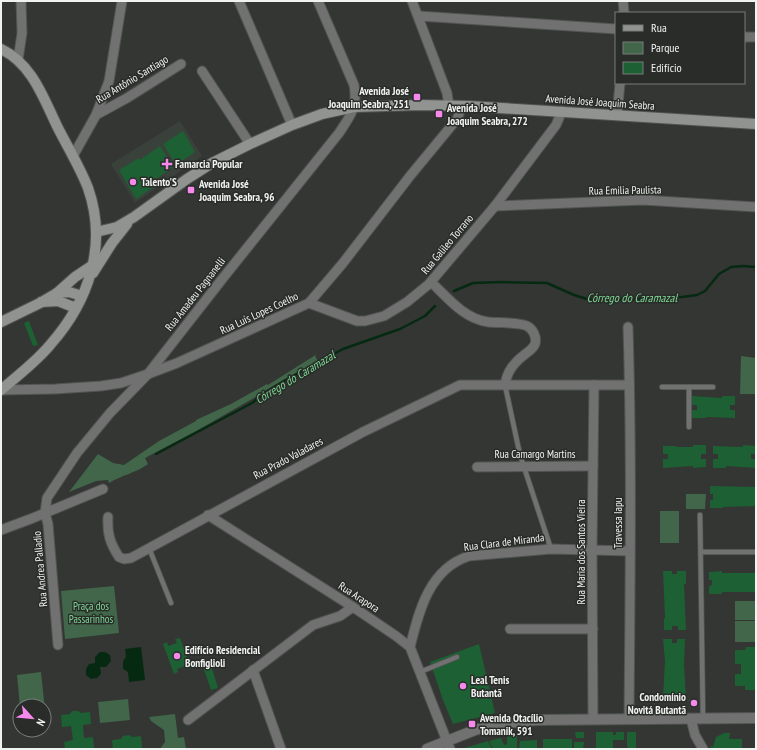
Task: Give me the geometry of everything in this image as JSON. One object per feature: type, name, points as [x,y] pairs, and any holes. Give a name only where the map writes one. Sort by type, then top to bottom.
[{"type":"main road","points":[[1,49],[18,60],[34,80],[87,188],[93,209],[96,232],[93,265],[89,280],[76,308],[63,330],[50,346],[1,390]]},
{"type":"main road","name":"Avenida José Joaquim Seabra","points":[[96,232],[117,227],[134,217],[212,163],[250,144],[292,125],[322,114],[354,107],[462,106],[756,124]]},
{"type":"main road","name":"Avenida José Joaquim Seabra","points":[[89,280],[112,243],[134,217]]},
{"type":"main road","points":[[1,322],[57,293],[75,277],[93,265]]},
{"type":"main road","points":[[57,293],[69,292],[82,296]]},
{"type":"main road","points":[[40,303],[58,301],[76,308]]},
{"type":"street","points":[[18,60],[22,33],[21,1]]},
{"type":"street","points":[[72,156],[96,115],[104,95],[112,69],[122,1]]},
{"type":"street","points":[[239,1],[292,125]]},
{"type":"street","points":[[318,1],[354,85],[356,95],[354,107]]},
{"type":"street","points":[[412,1],[447,92],[449,106]]},
{"type":"street","points":[[623,1],[624,12]]},
{"type":"street","points":[[419,16],[615,29]]},
{"type":"street","points":[[745,37],[756,37]]},
{"type":"street","name":"Rua Antônio Santiago","points":[[96,115],[181,64]]},
{"type":"street","points":[[202,71],[250,144]]},
{"type":"street","points":[[617,115],[620,84]]},
{"type":"street","name":"Rua Luís Lopes Coelho","points":[[1,390],[55,389],[121,383],[177,363],[309,303],[343,263],[410,176],[457,119],[462,106]]},
{"type":"street","name":"Rua Amadeu Pagnanelli","points":[[50,492],[77,453],[110,413],[148,374],[339,133],[354,107]]},
{"type":"street","name":"Rua Galileo Torrano","points":[[309,303],[356,321],[365,321],[384,316],[420,292],[431,282],[495,206],[556,125],[562,111]]},
{"type":"street","points":[[756,117],[756,124]]},
{"type":"street","name":"Rua Emilia Paulista","points":[[495,206],[643,200],[756,207]]},
{"type":"street","points":[[431,282],[452,302],[472,317],[488,322],[524,324],[531,328],[535,336],[535,343],[529,351],[515,362],[508,373],[505,385],[629,385]]},
{"type":"street","name":"Travessa Iapu","points":[[628,327],[630,550],[629,719]]},
{"type":"street","name":"Rua Prado Valadares","points":[[108,517],[107,530],[115,551],[119,557],[124,559],[131,558],[363,432],[460,385],[505,385]]},
{"type":"street","name":"Rua Maria dos Santos Vieira","points":[[593,719],[592,550],[594,385]]},
{"type":"street","name":"Rua Camargo Martins","points":[[477,467],[523,465],[593,466]]},
{"type":"street","points":[[1,530],[103,489]]},
{"type":"street","name":"Rua Andrea Palladio","points":[[50,492],[45,503],[45,513],[48,524],[58,646]]},
{"type":"street","name":"Rua Arapora","points":[[208,515],[353,607],[410,647]]},
{"type":"street","name":"Rua Clara de Miranda","points":[[410,647],[419,613],[431,586],[446,569],[460,559],[469,556],[551,549],[630,550]]},
{"type":"street","points":[[188,720],[313,625],[340,616],[353,607]]},
{"type":"street","points":[[510,629],[593,629]]},
{"type":"street","points":[[410,647],[449,745]]},
{"type":"street","points":[[253,670],[281,749]]},
{"type":"street","points":[[427,749],[449,745],[474,730],[498,724],[536,720],[756,718]]},
{"type":"street","points":[[691,719],[695,735],[703,749]]},
{"type":"lane","points":[[505,385],[520,455],[551,549]]},
{"type":"lane","points":[[662,387],[713,387]]},
{"type":"lane","points":[[689,387],[689,427]]},
{"type":"lane","points":[[700,515],[703,719]]},
{"type":"lane","points":[[149,548],[171,603]]},
{"type":"lane","points":[[701,552],[756,552]]},
{"type":"lane","points":[[420,672],[457,657]]},
{"type":"shaded area","points":[[180,121],[202,156],[135,203],[111,164]]},
{"type":"shaded area","points":[[141,647],[145,680],[129,682],[128,672],[123,669],[123,661],[126,657],[125,649]]},
{"type":"shaded area","points":[[100,652],[105,652],[110,655],[111,661],[106,667],[100,667],[101,674],[97,678],[91,679],[86,675],[86,669],[89,664],[95,663],[95,657]]},
{"type":"green space","points":[[317,354],[315,356],[318,361],[198,430],[145,458],[148,464],[143,467],[109,483],[108,480],[96,481],[69,492],[98,454],[113,463],[124,465],[159,441],[196,420],[231,404],[267,384],[268,385]]},
{"type":"green space","points":[[741,356],[756,358],[756,394],[740,394]]},
{"type":"green space","points":[[686,494],[706,494],[705,509],[686,509]]},
{"type":"green space","points":[[660,511],[679,511],[679,543],[660,543]]},
{"type":"green space","name":"Praça dos Passarinhos","points":[[114,586],[119,633],[65,639],[61,591]]},
{"type":"green space","points":[[735,601],[756,601],[756,620],[735,620]]},
{"type":"green space","points":[[735,621],[756,621],[756,642],[735,642]]},
{"type":"green space","points":[[41,672],[44,698],[19,698],[17,675]]},
{"type":"green space","points":[[128,699],[130,720],[100,723],[98,702]]},
{"type":"green space","points":[[175,714],[178,738],[184,737],[186,749],[160,749],[165,742],[164,730],[151,721],[149,717]]},
{"type":"building","points":[[183,131],[195,152],[176,165],[163,144]]},
{"type":"building","points":[[160,146],[173,167],[153,181],[155,186],[136,199],[119,170],[139,158],[140,160]]},
{"type":"building","points":[[29,321],[38,345],[33,346],[24,323]]},
{"type":"building","points":[[692,396],[722,398],[722,396],[735,396],[735,405],[730,405],[730,410],[735,410],[735,418],[692,418],[692,410],[697,410],[697,405],[692,405]]},
{"type":"building","points":[[693,445],[706,445],[706,454],[701,454],[701,459],[706,459],[706,467],[693,468],[693,466],[663,468],[663,459],[668,459],[668,454],[663,454],[663,446],[693,447]]},
{"type":"building","points":[[743,445],[756,446],[756,454],[751,454],[751,459],[756,459],[756,468],[726,466],[726,468],[713,468],[713,459],[718,459],[718,454],[713,454],[713,446],[743,447]]},
{"type":"building","points":[[710,486],[756,487],[756,506],[710,508],[710,500],[713,500],[713,494],[710,494]]},
{"type":"building","points":[[663,571],[672,571],[672,574],[677,574],[677,571],[686,571],[686,584],[684,584],[686,630],[678,630],[678,626],[672,626],[672,630],[664,630],[665,618]]},
{"type":"building","points":[[722,571],[722,573],[756,573],[756,592],[722,592],[722,594],[709,594],[709,586],[712,585],[712,580],[709,580],[709,572]]},
{"type":"building","name":"Edifício Residencial Bonfiglioli","points":[[180,638],[191,668],[187,669],[185,666],[177,669],[178,672],[174,674],[163,644],[167,642],[168,646],[177,643],[175,639]]},
{"type":"building","points":[[663,639],[672,639],[672,643],[677,643],[677,639],[685,639],[684,665],[686,698],[677,698],[677,694],[672,694],[672,698],[663,698],[665,661]]},
{"type":"building","name":"Leal Tenis Butantã","points":[[479,644],[495,713],[453,724],[430,662]]},
{"type":"building","points":[[746,647],[756,647],[755,690],[745,690],[745,686],[735,686],[735,674],[741,674],[741,664],[735,664],[735,650],[745,650]]},
{"type":"building","points":[[211,665],[218,688],[211,690],[203,667]]},
{"type":"building","name":"Condomínio Novitá Butantã","points":[[689,700],[698,700],[698,705],[689,705]]},
{"type":"building","points":[[72,711],[78,711],[81,713],[90,712],[91,724],[83,725],[84,738],[93,737],[94,749],[65,749],[64,742],[73,740],[71,726],[62,727],[61,715],[70,714]]},
{"type":"building","points":[[575,732],[584,732],[584,738],[576,738]]},
{"type":"building","points":[[596,732],[613,732],[613,735],[616,735],[616,732],[624,732],[624,740],[613,740],[613,749],[596,749]]},
{"type":"building","points":[[627,732],[636,732],[636,749],[628,749]]},
{"type":"building","points":[[724,733],[730,733],[729,739],[742,739],[742,749],[712,749],[710,746],[713,747],[716,737]]},
{"type":"building","points":[[517,734],[517,749],[493,749],[489,741],[501,738],[504,745],[507,744],[507,736]]},
{"type":"building","points":[[129,735],[132,737],[141,736],[142,748],[113,749],[112,740],[121,739],[123,736]]},
{"type":"building","points":[[543,739],[572,739],[572,749],[543,749]]},
{"type":"building","points":[[537,740],[537,749],[519,749],[520,741]]},
{"type":"building","points":[[488,741],[492,749],[461,749]]},
{"type":"building","points":[[574,742],[584,742],[583,749],[574,748]]},
{"type":"waterway","name":"Córrego do Caramazal","points":[[454,291],[473,283],[547,283],[587,299],[608,300],[682,297],[697,295],[705,291],[719,274],[731,267],[756,267]]},
{"type":"waterway","name":"Córrego do Caramazal","points":[[156,454],[252,403],[267,391],[343,349],[400,329],[425,316],[435,306]]},
{"type":"place","name":"Avenida José Joaquim Seabra, 251","points":[[417,97]]},
{"type":"place","name":"Avenida José Joaquim Seabra, 272","points":[[439,114]]},
{"type":"place","name":"Famarcia Popular","points":[[167,164]]},
{"type":"place","name":"Talento'S","points":[[133,182]]},
{"type":"place","name":"Avenida José Joaquim Seabra, 96","points":[[191,190]]},
{"type":"place","name":"Edifício Residencial Bonfiglioli","points":[[177,656]]},
{"type":"place","name":"Leal Tenis Butantã","points":[[463,686]]},
{"type":"place","name":"Condomínio Novitá Butantã","points":[[694,703]]},
{"type":"place","name":"Avenida Otacílio Tomanik, 591","points":[[472,724]]}]
